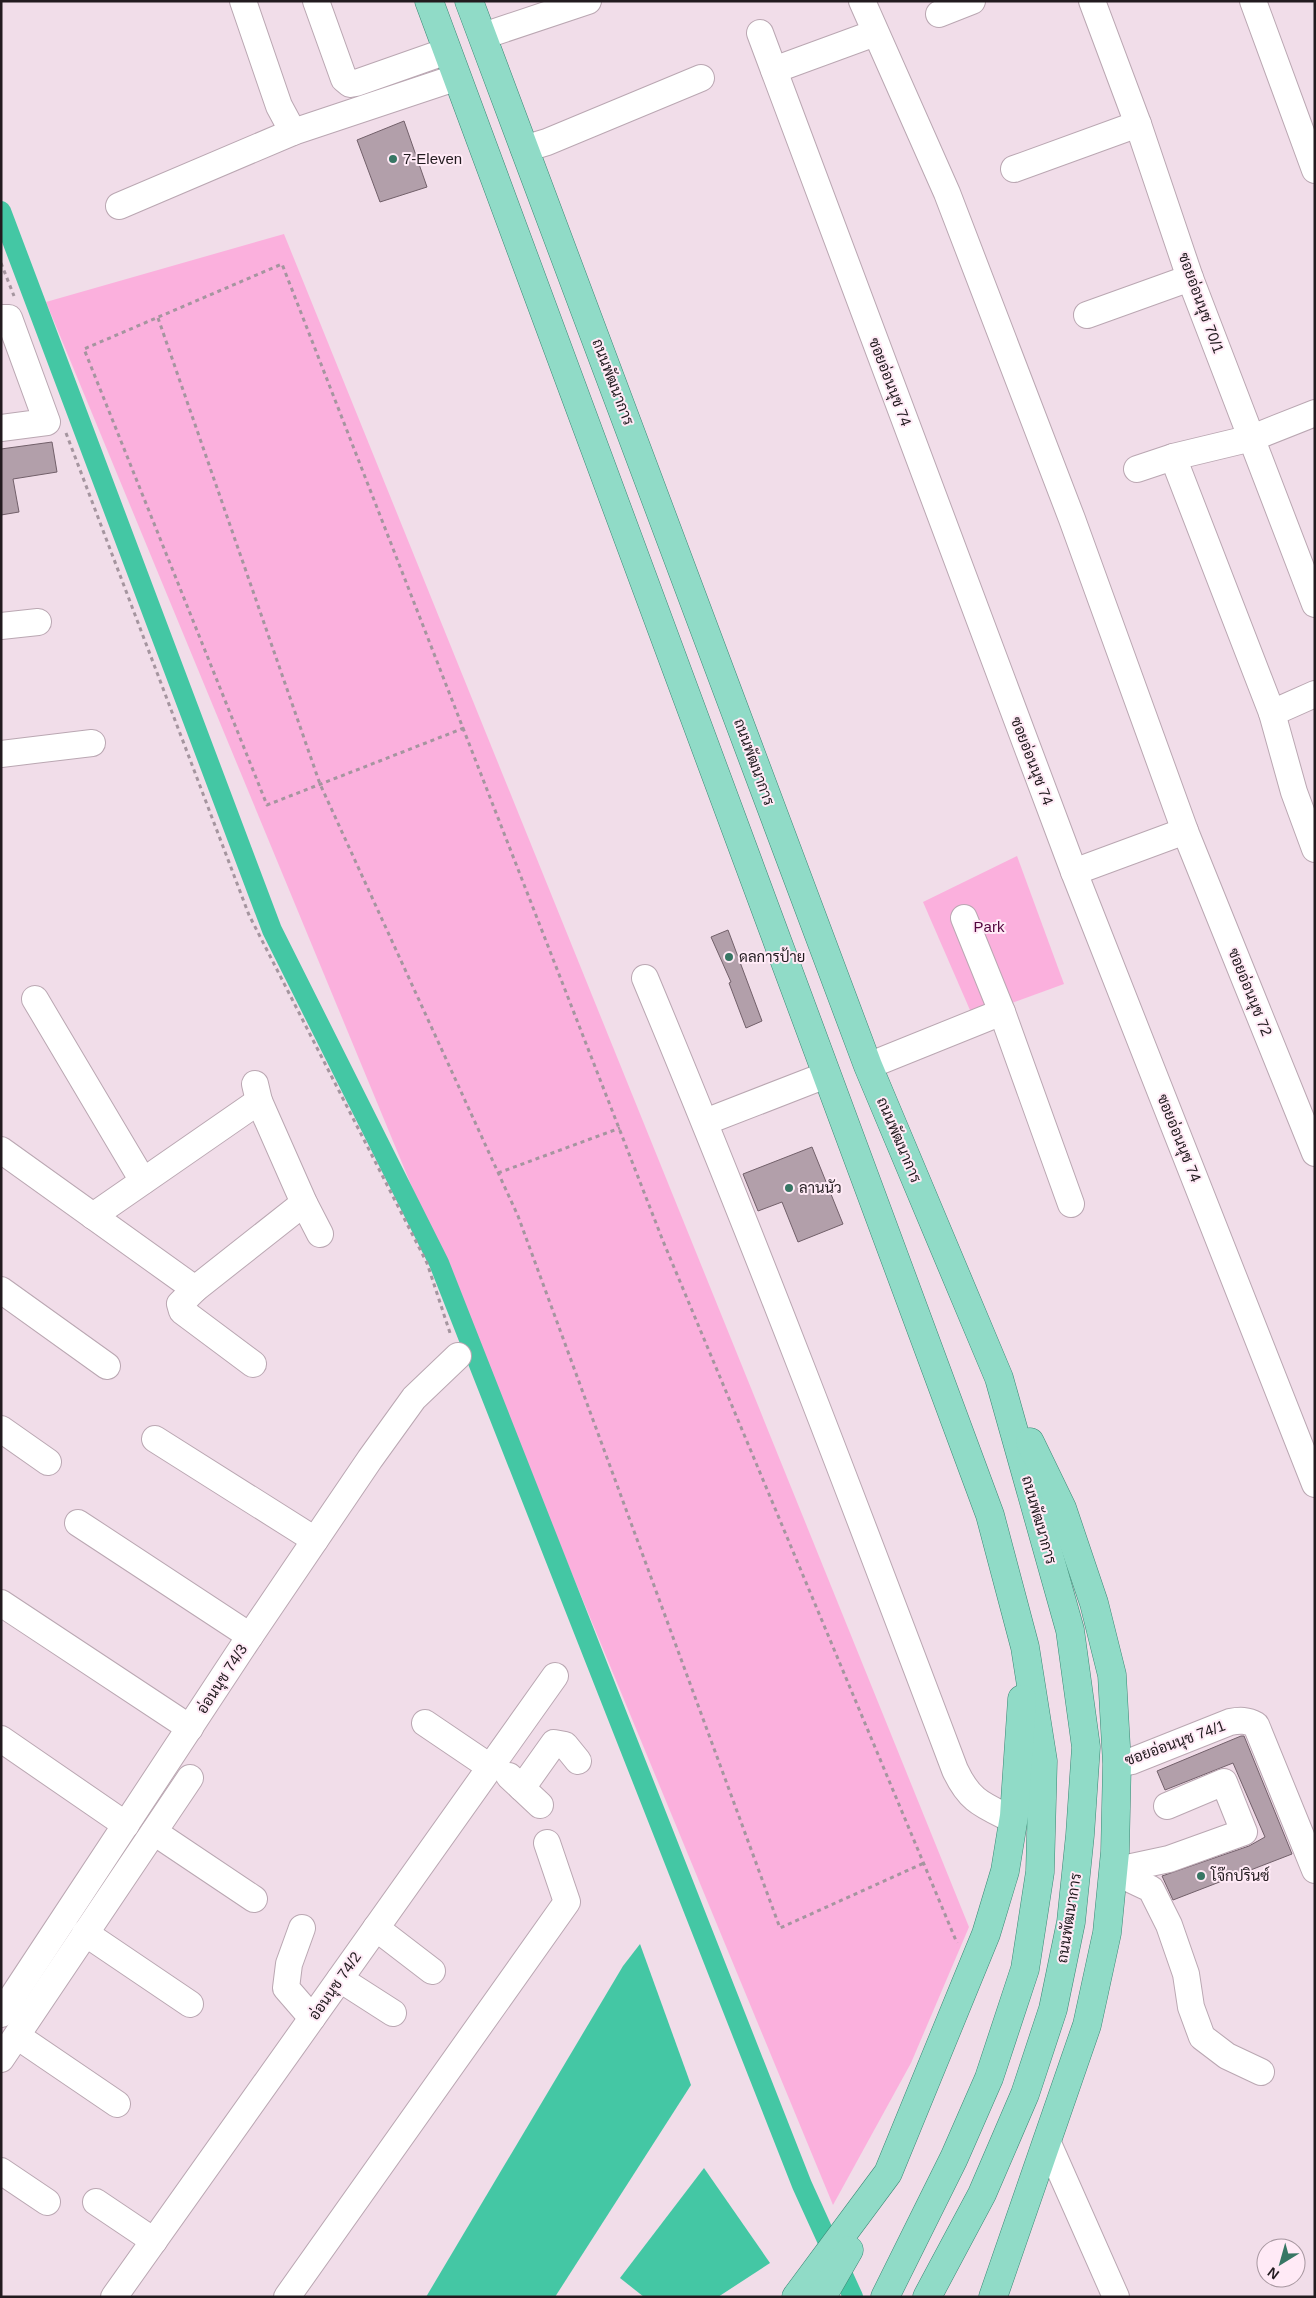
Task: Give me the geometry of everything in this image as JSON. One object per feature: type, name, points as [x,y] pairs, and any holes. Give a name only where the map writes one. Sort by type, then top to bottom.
[{"type":"main road","points":[[429,1],[455,78],[990,1516],[1025,1647],[1043,1761],[1040,1872],[1025,1969],[989,2078],[954,2158],[886,2284],[866,2297]]},
{"type":"main road","name":"ถนนพัฒนาการ","points":[[469,1],[868,1066],[999,1378],[1070,1630],[1086,1747],[1072,1922],[1055,2000],[1025,2094],[982,2194],[927,2297]]},
{"type":"main road","points":[[993,2297],[1087,2025],[1107,1933],[1113,1871],[1117,1764],[1112,1675],[1094,1603],[1062,1508],[999,1378]]},
{"type":"main road","points":[[813,2292],[880,2187],[986,1934],[1005,1871],[1013,1820],[1025,1647]]},
{"type":"street","points":[[243,1],[279,106],[293,132]]},
{"type":"street","points":[[316,1],[344,79],[350,84],[447,51]]},
{"type":"street","points":[[483,36],[588,1]]},
{"type":"street","name":"ซอยอ่อนนุช 72","points":[[862,1],[947,193],[1072,519],[1185,831],[1315,1153]]},
{"type":"street","points":[[939,14],[972,1]]},
{"type":"street","name":"ซอยอ่อนนุช 70/1","points":[[1092,1],[1138,124],[1190,278],[1315,604]]},
{"type":"street","points":[[1252,1],[1315,170]]},
{"type":"street","name":"ซอยอ่อนนุช 74","points":[[760,33],[1074,872],[1315,1484]]},
{"type":"street","points":[[774,70],[875,33]]},
{"type":"street","points":[[119,206],[293,132],[455,78]]},
{"type":"street","points":[[524,148],[547,142],[701,78]]},
{"type":"street","points":[[1014,169],[1138,124]]},
{"type":"street","points":[[1087,315],[1190,278]]},
{"type":"street","points":[[1,428],[46,422],[9,318],[8,309]]},
{"type":"street","points":[[1137,469],[1173,457],[1252,438],[1315,413]]},
{"type":"street","points":[[1173,457],[1272,713],[1294,792],[1315,849]]},
{"type":"street","points":[[1,626],[38,622]]},
{"type":"street","points":[[1272,713],[1315,694]]},
{"type":"street","points":[[1,754],[92,743]]},
{"type":"street","points":[[1074,872],[1185,831]]},
{"type":"street","points":[[964,918],[1002,1012],[1071,1204]]},
{"type":"street","points":[[646,978],[705,1122],[854,1501],[955,1770],[964,1790],[980,1803],[1013,1820]]},
{"type":"street","points":[[34,999],[143,1181]]},
{"type":"street","points":[[868,1066],[1002,1012]]},
{"type":"street","points":[[705,1122],[826,1075]]},
{"type":"street","points":[[93,1216],[143,1181],[257,1092],[304,1204],[320,1234]]},
{"type":"street","points":[[1,1150],[194,1289]]},
{"type":"street","points":[[253,1364],[182,1311],[180,1304],[194,1289],[304,1204]]},
{"type":"street","points":[[1,1290],[107,1366]]},
{"type":"street","name":"อ่อนนุช 74/3","points":[[1,2014],[315,1540],[414,1398],[458,1356]]},
{"type":"street","points":[[1,1429],[48,1462]]},
{"type":"street","points":[[155,1439],[315,1540]]},
{"type":"street","points":[[78,1523],[250,1636]]},
{"type":"street","points":[[1,1603],[190,1728]]},
{"type":"street","name":"อ่อนนุช 74/2","points":[[114,2297],[555,1676]]},
{"type":"street","name":"ซอยอ่อนนุช 74/1","points":[[1117,1764],[1132,1762],[1230,1722],[1239,1720],[1256,1725],[1315,1870]]},
{"type":"street","points":[[425,1723],[492,1765],[531,1797],[554,1743],[565,1745],[578,1760]]},
{"type":"street","points":[[1,1739],[126,1825]]},
{"type":"street","points":[[1,2058],[190,1778]]},
{"type":"street","points":[[1113,1871],[1169,1859],[1244,1832],[1224,1782],[1167,1806]]},
{"type":"street","points":[[154,1832],[254,1899]]},
{"type":"street","points":[[287,2297],[567,1902],[547,1843]]},
{"type":"street","points":[[1113,1871],[1152,1889],[1169,1925],[1186,1974],[1190,2008],[1202,2037],[1227,2056],[1261,2072]]},
{"type":"street","points":[[302,1928],[289,1964],[286,1988],[312,2018]]},
{"type":"street","points":[[376,1928],[432,1971]]},
{"type":"street","points":[[85,1933],[190,2004]]},
{"type":"street","points":[[340,1979],[393,2012]]},
{"type":"street","points":[[17,2036],[117,2104]]},
{"type":"street","points":[[1048,2141],[1116,2297]]},
{"type":"street","points":[[1,2171],[47,2202]]},
{"type":"street","points":[[96,2202],[154,2241]]},
{"type":"path","points":[[1,263],[8,309]]},
{"type":"path","points":[[464,728],[267,805],[84,349],[282,264],[464,728],[620,1128],[663,1241],[960,1950]]},
{"type":"path","points":[[158,318],[320,784],[518,1216],[780,1928],[924,1863]]},
{"type":"path","points":[[64,429],[249,916],[427,1263],[458,1356]]},
{"type":"path","points":[[498,1173],[620,1128]]},
{"type":"green space","points":[[284,234],[969,1927],[911,2063],[833,2205],[46,302]]},
{"type":"green space","name":"Park","points":[[1017,856],[1064,984],[973,1017],[923,902]]},
{"type":"shaded area","points":[[640,1944],[691,2085],[555,2297],[426,2297],[623,1966]]},
{"type":"shaded area","points":[[704,2168],[770,2263],[718,2297],[644,2297],[620,2278]]},
{"type":"building","points":[[404,121],[427,187],[380,202],[357,140]]},
{"type":"building","points":[[52,442],[57,472],[13,479],[19,512],[1,515],[1,449]]},
{"type":"building","points":[[728,930],[762,1021],[746,1028],[729,983],[731,982],[711,937]]},
{"type":"building","name":"ลานนัว","points":[[812,1147],[843,1224],[798,1242],[782,1202],[758,1211],[743,1174]]},
{"type":"building","points":[[1244,1736],[1292,1854],[1173,1900],[1162,1876],[1249,1846],[1265,1837],[1233,1763],[1165,1790],[1157,1771]]},
{"type":"waterway","points":[[1,211],[272,930],[439,1263],[802,2185],[853,2297]]},
{"type":"place","name":"7-Eleven","points":[[393,159]]},
{"type":"place","name":"ดลการป้าย","points":[[729,957]]},
{"type":"place","name":"ลานนัว","points":[[789,1188]]},
{"type":"place","name":"โจ๊กปรินซ์","points":[[1201,1876]]}]
